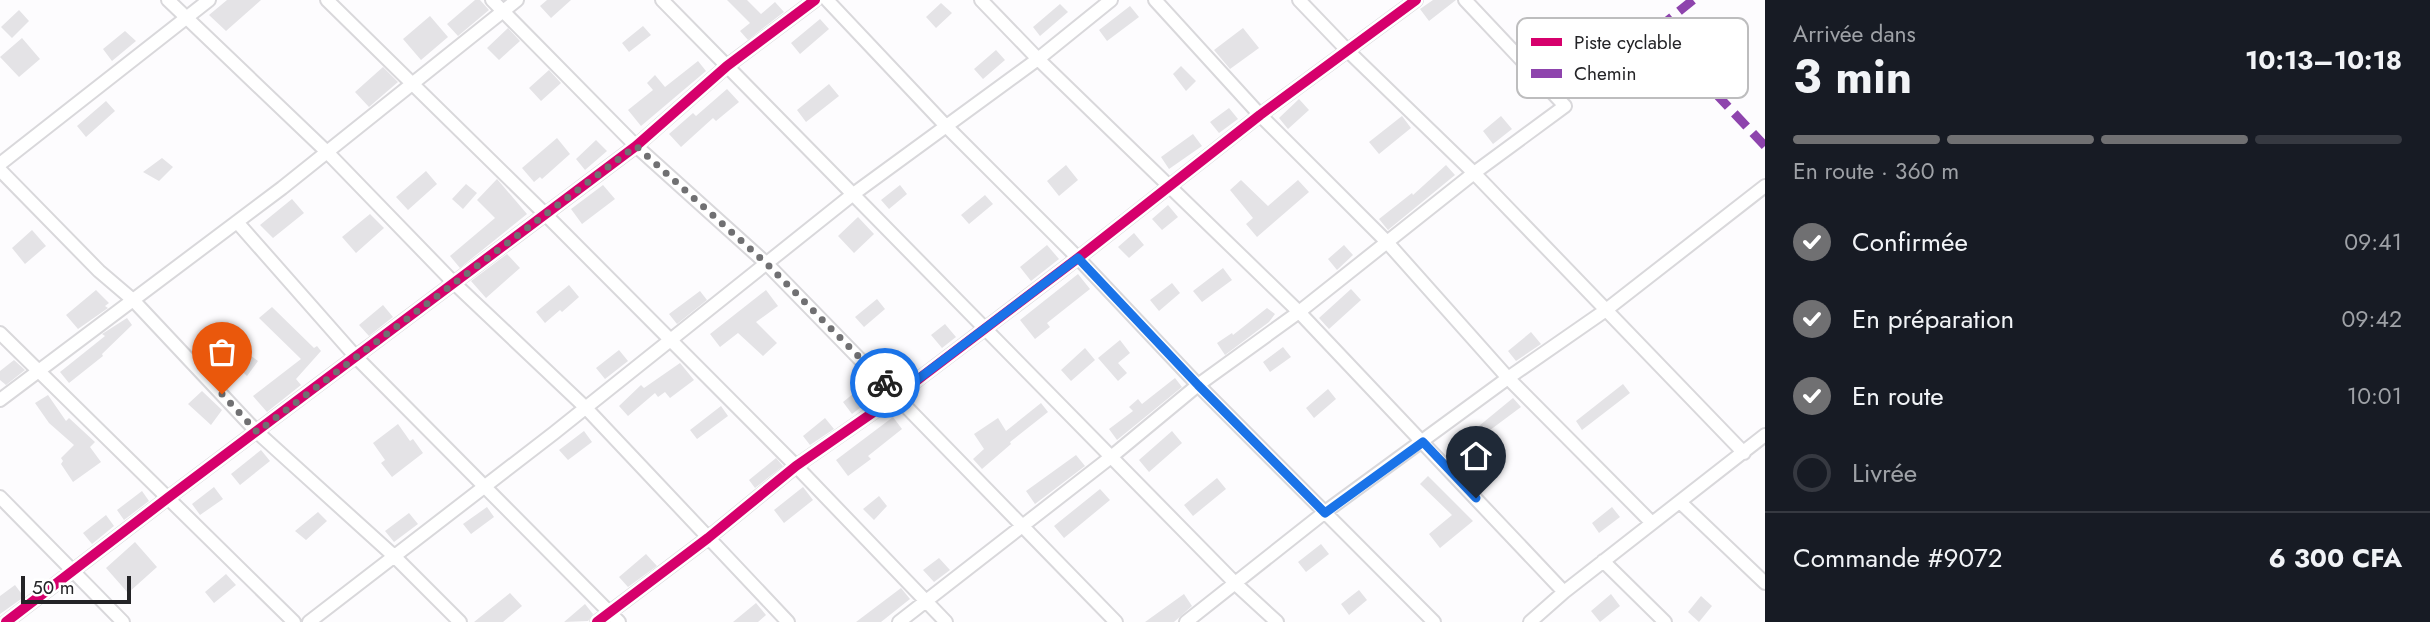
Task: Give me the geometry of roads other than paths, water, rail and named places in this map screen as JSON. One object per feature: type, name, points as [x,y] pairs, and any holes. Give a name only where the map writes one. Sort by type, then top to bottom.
[{"type":"street","points":[[168,0],[327,152],[454,283],[586,408],[788,622]]},
{"type":"street","points":[[0,164],[209,0]]},
{"type":"street","points":[[327,0],[796,466],[946,622]]},
{"type":"street","points":[[492,0],[636,146],[767,264],[1116,622]]},
{"type":"street","points":[[0,400],[237,222],[517,0]]},
{"type":"street","points":[[662,0],[1235,583],[1277,622]]},
{"type":"street","points":[[6,622],[636,146],[727,66],[816,0]]},
{"type":"street","points":[[827,0],[1198,385],[1434,622]]},
{"type":"street","points":[[981,0],[1038,59],[1299,312],[1564,592]]},
{"type":"street","points":[[309,622],[586,408],[852,195],[1038,59],[1111,0]]},
{"type":"street","points":[[1156,0],[1260,115],[1386,242],[1508,378],[1652,523]]},
{"type":"street","points":[[1299,0],[1474,173],[1744,453]]},
{"type":"street","points":[[597,622],[708,538],[796,466],[897,395],[1260,115],[1416,0]]},
{"type":"street","points":[[1465,0],[1517,55]]},
{"type":"street","points":[[899,622],[1111,457],[1198,385],[1299,312],[1474,173],[1565,106],[1557,98]]},
{"type":"street","points":[[0,170],[99,271],[133,300],[257,432],[394,556],[460,622]]},
{"type":"street","points":[[1186,622],[1325,513],[1605,310],[1765,186]]},
{"type":"street","points":[[237,222],[356,357],[619,622]]},
{"type":"street","points":[[0,333],[294,622]]},
{"type":"street","points":[[1531,622],[1603,561],[1764,437]]},
{"type":"street","points":[[0,497],[123,622]]},
{"type":"street","points":[[1680,502],[1765,583]]},
{"type":"street","points":[[1603,561],[1665,622]]}]
